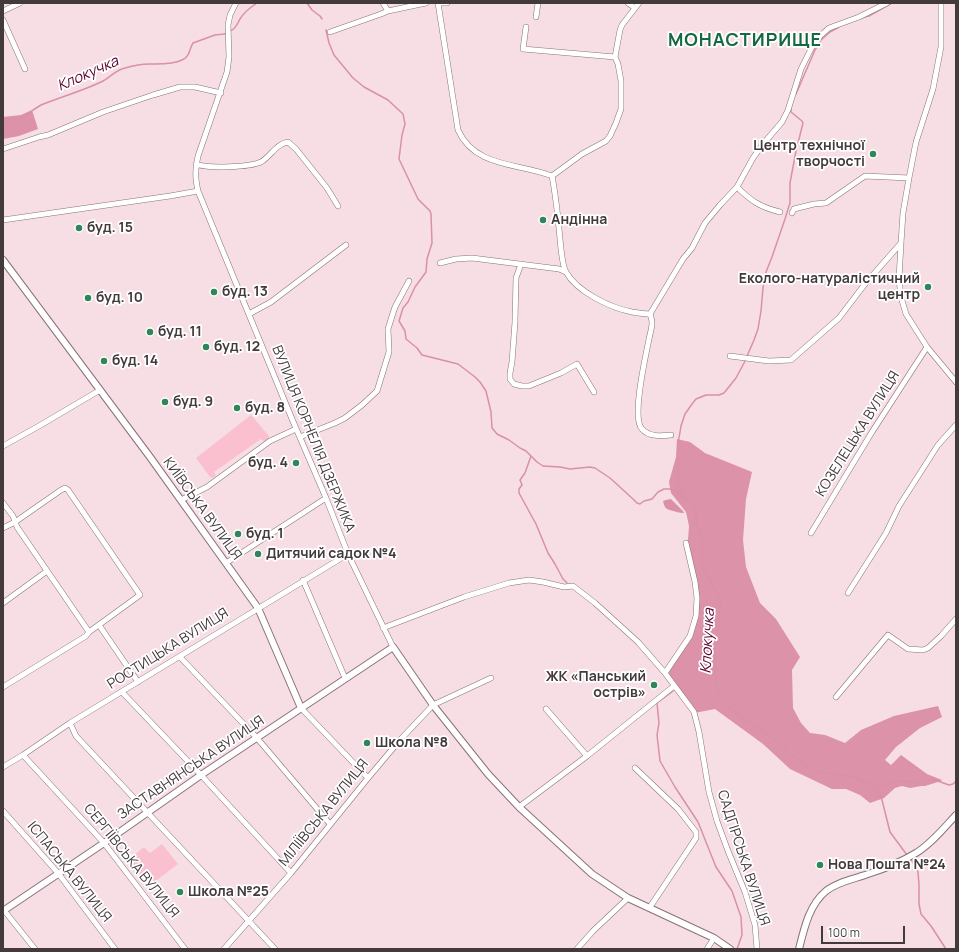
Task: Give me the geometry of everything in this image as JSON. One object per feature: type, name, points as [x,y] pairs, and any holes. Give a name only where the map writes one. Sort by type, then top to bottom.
[{"type":"street","points":[[3,11],[20,3]]},
{"type":"street","name":"ВУЛИЦЯ КОРНЕЛІЯ ДЗЕРЖИКА","points":[[236,3],[228,25],[228,72],[196,164],[195,177],[198,191],[348,554],[383,628],[393,647],[433,705],[488,774],[519,807],[592,874],[628,898],[714,938],[730,949]]},
{"type":"street","points":[[383,3],[388,11]]},
{"type":"street","points":[[330,32],[388,11],[426,3]]},
{"type":"street","points":[[447,3],[439,3],[458,130],[461,137],[468,147],[478,154],[496,162],[543,172],[552,176]]},
{"type":"street","points":[[536,18],[538,3]]},
{"type":"street","points":[[628,3],[635,8]]},
{"type":"street","points":[[552,176],[582,154],[606,141],[610,136],[621,109],[621,81],[618,64],[615,58],[620,30],[622,25],[639,3]]},
{"type":"street","points":[[671,435],[651,435],[643,430],[638,421],[641,382],[652,323],[650,314],[683,259],[692,248],[705,223],[720,204],[737,187],[753,158],[782,122],[788,110],[801,69],[812,47],[820,36],[829,28],[859,17],[887,3]]},
{"type":"street","points":[[941,3],[941,47],[934,89],[916,142],[909,178],[904,213],[899,278],[902,303],[906,314],[927,347],[956,382]]},
{"type":"street","points":[[3,20],[24,70]]},
{"type":"street","points":[[526,28],[523,49],[615,58]]},
{"type":"street","points":[[3,149],[48,135],[108,110],[180,87],[195,87],[221,92]]},
{"type":"street","points":[[196,164],[200,166],[214,167],[253,165],[266,158],[276,147],[288,142],[327,188],[338,206]]},
{"type":"street","points":[[552,176],[556,197],[562,255],[566,272],[586,293],[621,309],[650,314]]},
{"type":"street","points":[[792,213],[794,209],[814,204],[826,203],[865,176],[909,178]]},
{"type":"street","points":[[737,187],[755,203],[768,209],[780,212]]},
{"type":"street","points":[[3,220],[198,191]]},
{"type":"street","points":[[730,356],[769,361],[791,360],[839,318],[865,284],[901,243]]},
{"type":"street","points":[[249,314],[271,302],[346,245]]},
{"type":"street","points":[[440,263],[456,259],[472,258],[559,269],[566,272]]},
{"type":"street","name":"КИЇВСЬКА ВУЛИЦЯ","points":[[3,260],[150,457],[258,608],[301,708],[368,778]]},
{"type":"street","points":[[521,264],[516,278],[515,322],[510,379],[514,384],[529,386],[561,373],[577,364],[594,392]]},
{"type":"street","points":[[300,438],[345,418],[377,391],[389,352],[388,329],[395,307],[409,281]]},
{"type":"street","name":"КОЗЕЛЕЦЬКА ВУЛИЦЯ","points":[[810,533],[872,432],[927,347]]},
{"type":"street","points":[[3,446],[100,390]]},
{"type":"street","points":[[848,593],[886,533],[899,506],[938,446],[956,425]]},
{"type":"street","points":[[181,500],[207,487],[270,441],[296,429]]},
{"type":"street","points":[[3,528],[15,522],[66,488],[140,595],[89,632],[86,636],[3,687]]},
{"type":"street","points":[[226,563],[326,498]]},
{"type":"street","points":[[3,503],[13,516],[17,527],[89,632]]},
{"type":"street","points":[[665,673],[690,636],[696,616],[697,598],[695,582],[686,543]]},
{"type":"street","name":"РОСТИЦЬКА ВУЛИЦЯ","points":[[3,767],[70,723],[348,554]]},
{"type":"street","points":[[3,603],[47,571]]},
{"type":"street","points":[[303,580],[345,678]]},
{"type":"street","name":"САДГІРСЬКА ВУЛИЦЯ","points":[[383,628],[464,597],[509,583],[529,580],[564,587],[573,586],[595,602],[638,642],[665,673],[694,712],[699,732],[709,792],[717,822],[749,905],[754,925],[757,949]]},
{"type":"street","points":[[836,697],[888,635],[908,649],[923,650],[928,648],[941,636],[956,619]]},
{"type":"street","points":[[99,625],[138,682]]},
{"type":"street","name":"ЗАСТАВНЯНСЬКА ВУЛИЦЯ","points":[[3,910],[104,843],[201,775],[393,647]]},
{"type":"street","points":[[180,657],[257,738],[330,824]]},
{"type":"street","name":"МІЛІЇВСЬКА ВУЛИЦЯ","points":[[224,949],[290,873],[400,740],[433,705],[491,678]]},
{"type":"street","points":[[519,807],[587,756],[674,686]]},
{"type":"street","points":[[122,692],[201,775],[290,873]]},
{"type":"street","points":[[546,710],[587,756]]},
{"type":"street","points":[[70,723],[76,736],[275,949]]},
{"type":"street","name":"СЕРГІЇВСЬКА ВУЛИЦЯ","points":[[23,755],[104,843],[185,949]]},
{"type":"street","points":[[635,768],[678,809],[696,832],[696,838],[650,907]]},
{"type":"street","name":"ІСПАСЬКА ВУЛИЦЯ","points":[[3,811],[58,873],[115,949]]},
{"type":"street","points":[[799,949],[803,931],[813,908],[818,899],[826,891],[835,885],[884,869],[917,853],[928,844],[956,815]]},
{"type":"street","points":[[577,949],[593,931],[628,898]]},
{"type":"street","points":[[3,910],[35,949]]},
{"type":"street","points":[[707,949],[714,938]]},
{"type":"shaded area","points":[[32,110],[38,129],[19,136],[3,139],[3,117],[21,115]]},
{"type":"shaded area","points":[[251,415],[269,436],[269,439],[265,442],[261,439],[214,472],[216,476],[213,478],[210,477],[196,458]]},
{"type":"shaded area","points":[[677,439],[690,442],[705,453],[752,472],[746,499],[743,540],[746,567],[760,603],[776,619],[800,657],[792,670],[793,708],[801,723],[810,733],[825,735],[845,743],[861,730],[894,716],[938,706],[942,717],[920,728],[896,747],[885,760],[891,765],[901,755],[927,774],[942,780],[941,781],[925,786],[910,788],[902,786],[895,788],[884,798],[870,803],[860,795],[846,789],[832,789],[790,769],[763,744],[715,709],[694,713],[664,673],[689,635],[695,615],[697,598],[684,542],[688,540],[689,526],[686,512],[671,493],[669,482],[676,457]]},
{"type":"shaded area","points":[[671,499],[684,513],[669,510],[664,506],[663,501]]},
{"type":"shaded area","points":[[162,844],[178,864],[149,886],[128,860],[144,847],[150,853]]},
{"type":"waterway","name":"Клокучка","points":[[230,31],[235,28],[242,16],[257,3]]},
{"type":"waterway","name":"Клокучка","points":[[307,3],[322,19]]},
{"type":"waterway","points":[[861,18],[869,16],[892,3]]},
{"type":"waterway","points":[[796,94],[815,50],[821,40],[830,32],[839,27]]},
{"type":"waterway","name":"Клокучка","points":[[326,30],[334,55],[353,78],[364,87],[388,100],[403,114],[405,124],[399,159],[418,199],[430,211],[431,214],[432,243],[427,259],[426,272],[403,308],[399,321],[405,331],[406,339],[417,348],[422,355],[458,364],[475,377],[486,391],[491,412],[492,428],[497,434],[526,451],[543,466],[570,469],[595,468],[610,478],[637,503],[640,504],[644,501],[652,499],[658,492],[664,489],[671,489],[676,491],[694,506],[696,510],[696,524],[702,537],[702,564],[704,571],[720,599],[715,651],[716,686],[720,698],[743,718],[781,744],[811,771],[855,777],[874,787],[881,796],[890,832],[907,855]]},
{"type":"waterway","name":"Клокучка","points":[[3,121],[18,119],[26,116],[41,105],[94,85],[121,69],[146,64],[166,64],[178,62],[187,57],[193,43],[215,35],[227,33]]},
{"type":"waterway","points":[[683,498],[683,494],[678,486],[678,444],[685,414],[696,399],[706,395],[719,395],[724,393],[736,378],[744,363],[758,329],[766,272],[790,203],[790,183],[803,123],[791,112],[791,109]]},
{"type":"waterway","points":[[531,456],[525,473],[520,480],[522,485],[519,489],[519,493],[536,524],[548,553],[563,579],[567,583]]},
{"type":"waterway","points":[[679,684],[699,667],[714,651]]},
{"type":"waterway","points":[[673,691],[657,703],[659,723],[657,735],[660,761],[698,822],[716,867],[732,891],[741,917],[742,935],[737,949]]},
{"type":"waterway","points":[[874,787],[901,781],[917,783],[932,779],[949,785],[956,781]]},
{"type":"waterway","name":"Клокучка","points":[[910,858],[918,872],[919,904],[921,914],[946,949]]},
{"type":"place","name":"Центр технічної творчості","points":[[873,154]]},
{"type":"place","name":"Андінна","points":[[543,220]]},
{"type":"place","name":"буд. 15","points":[[79,228]]},
{"type":"place","name":"Еколого-натуралістичний центр","points":[[928,287]]},
{"type":"place","name":"буд. 13","points":[[214,292]]},
{"type":"place","name":"буд. 10","points":[[88,298]]},
{"type":"place","name":"буд. 11","points":[[150,332]]},
{"type":"place","name":"буд. 12","points":[[206,347]]},
{"type":"place","name":"буд. 14","points":[[104,361]]},
{"type":"place","name":"буд. 9","points":[[165,402]]},
{"type":"place","name":"буд. 8","points":[[237,408]]},
{"type":"place","name":"буд. 4","points":[[296,463]]},
{"type":"place","name":"буд. 1","points":[[238,534]]},
{"type":"place","name":"Дитячий садок №4","points":[[258,554]]},
{"type":"place","name":"ЖК «Панський острів»","points":[[654,685]]},
{"type":"place","name":"Школа №8","points":[[367,743]]},
{"type":"place","name":"Нова Пошта №24","points":[[820,865]]},
{"type":"place","name":"Школа №25","points":[[180,892]]},
{"type":"district","name":"МОНАСТИРИЩЕ","points":[[745,41]]}]
